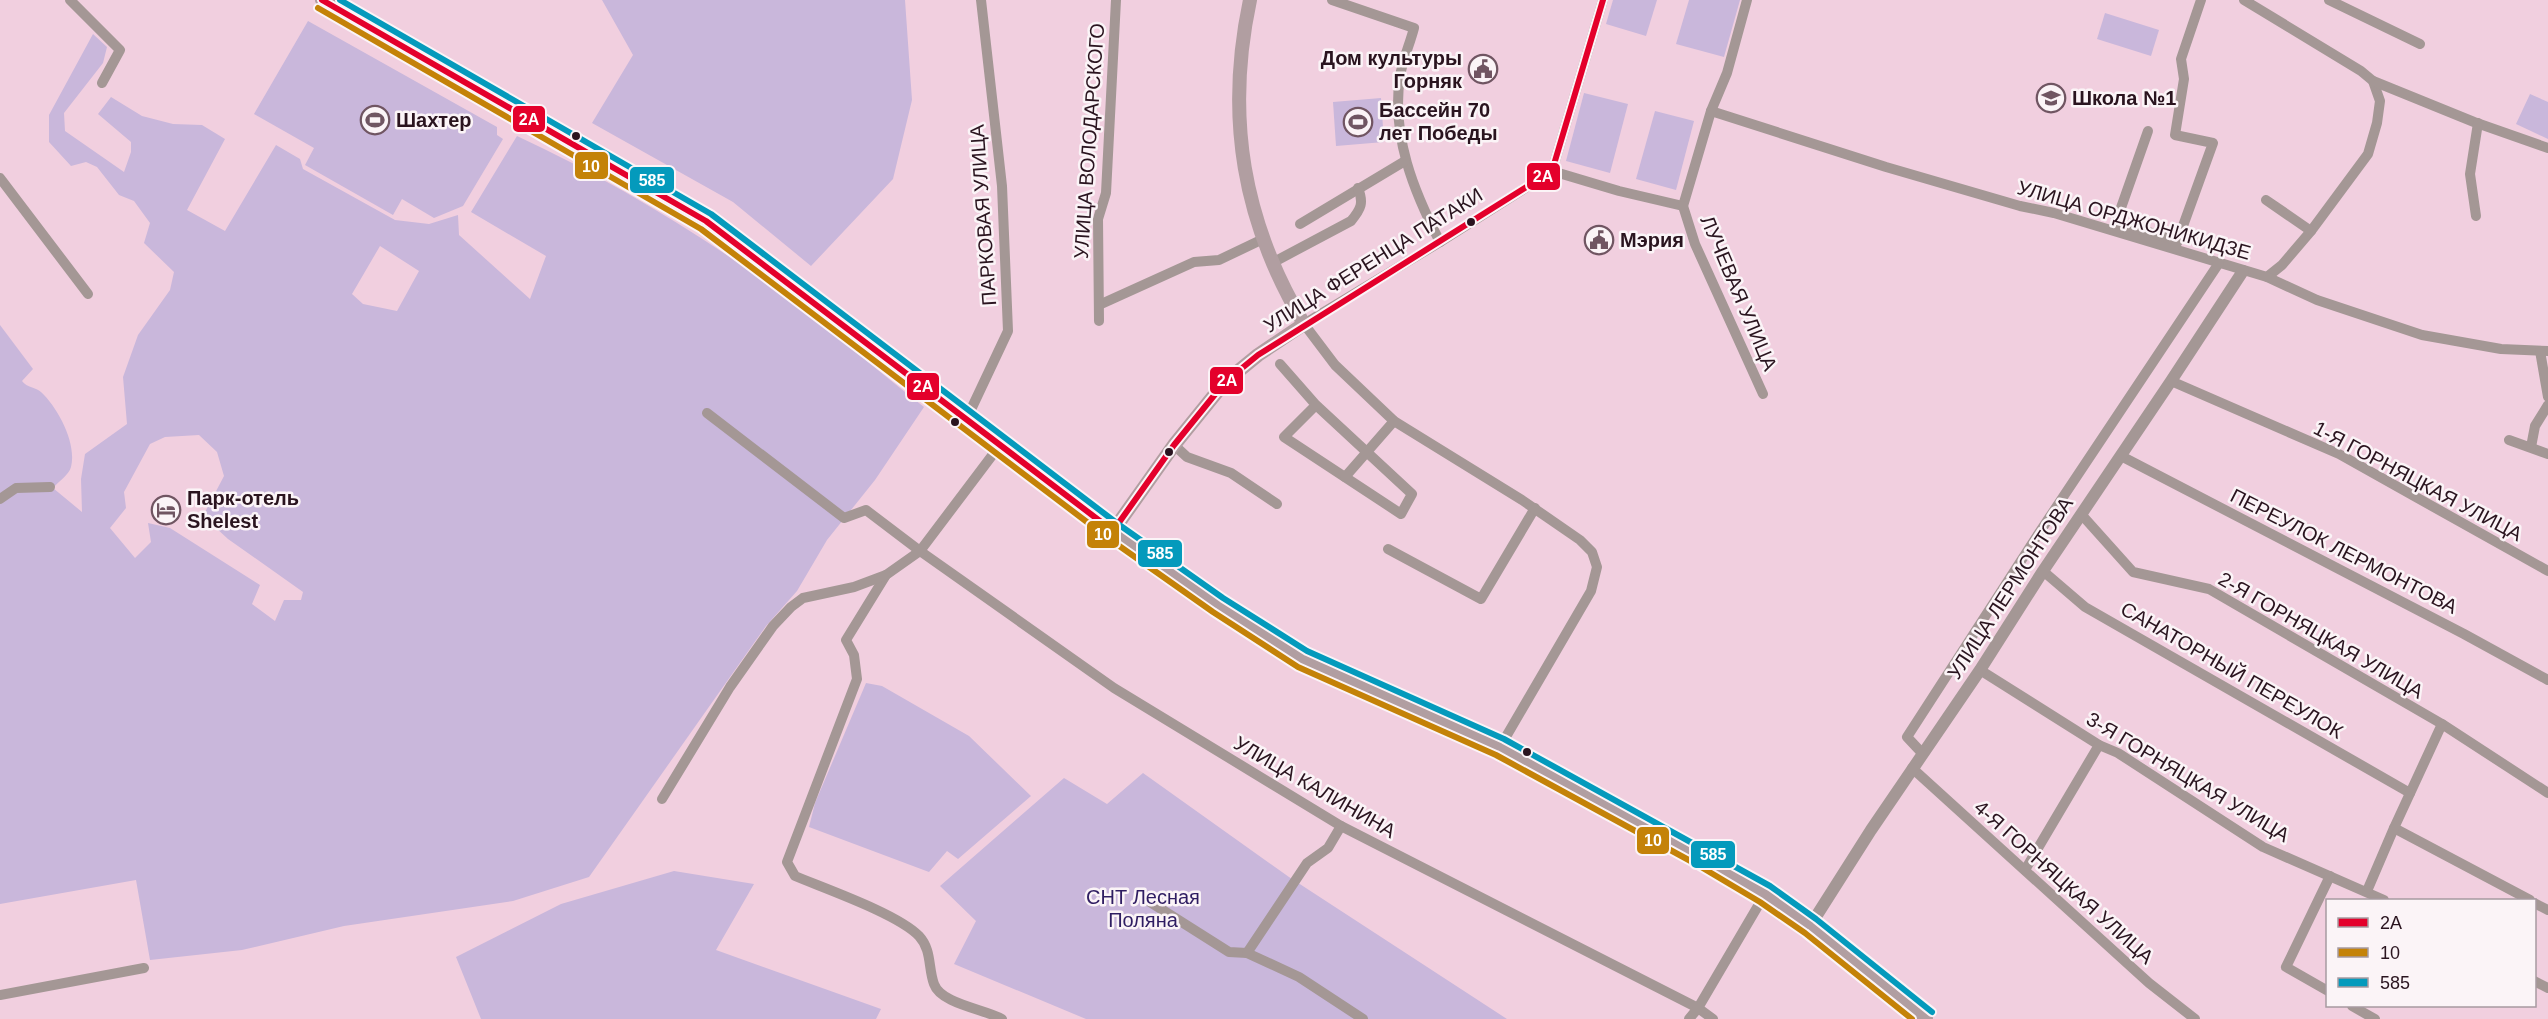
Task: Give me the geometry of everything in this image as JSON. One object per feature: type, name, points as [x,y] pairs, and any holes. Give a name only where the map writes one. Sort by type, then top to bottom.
[{"type":"main road","points":[[322,0],[706,221],[1113,531],[1184,582],[1303,659],[1500,747],[1765,894],[1810,926],[1926,1019]]},
{"type":"main road","points":[[1250,0],[1245,25],[1239,121],[1242,158],[1253,213],[1281,286],[1304,324]]},
{"type":"main road","name":"УЛИЦА ФЕРЕНЦА ПАТАКИ","points":[[1113,531],[1174,445],[1225,382],[1258,355],[1304,324]]},
{"type":"street","points":[[70,0],[120,50],[102,83]]},
{"type":"street","name":"ПАРКОВАЯ УЛИЦА","points":[[967,418],[1008,331],[1002,186],[981,0]]},
{"type":"street","name":"УЛИЦА ВОЛОДАРСКОГО","points":[[1099,321],[1098,219],[1106,193],[1116,0]]},
{"type":"street","points":[[1332,0],[1414,28],[1400,77],[1399,111],[1405,161],[1419,202],[1440,242]]},
{"type":"street","points":[[1603,0],[1552,171],[1683,206],[1711,111],[1727,73],[1747,0]]},
{"type":"street","points":[[2148,131],[2116,222],[2176,245],[2213,143],[2175,135],[2184,80],[2181,59],[2201,0]]},
{"type":"street","points":[[2244,0],[2361,71],[2373,81],[2548,148]]},
{"type":"street","points":[[2329,0],[2420,44]]},
{"type":"street","points":[[2267,277],[2282,265],[2311,231],[2367,154],[2377,123],[2380,101],[2373,81]]},
{"type":"street","name":"УЛИЦА ОРДЖОНИКИДЗЕ","points":[[1711,111],[1886,167],[2020,206],[2176,245],[2218,263],[2267,277],[2317,300],[2422,335],[2501,349],[2544,351]]},
{"type":"street","points":[[2476,216],[2470,174],[2478,123]]},
{"type":"street","points":[[1300,224],[1405,161]]},
{"type":"street","name":"УЛИЦА ФЕРЕНЦА ПАТАКИ","points":[[1304,324],[1552,171]]},
{"type":"street","points":[[0,178],[88,294]]},
{"type":"street","points":[[1272,263],[1351,221],[1360,210],[1363,201],[1358,188]]},
{"type":"street","points":[[2266,200],[2311,231]]},
{"type":"street","name":"ЛУЧЕВАЯ УЛИЦА","points":[[1683,206],[1695,244],[1763,394]]},
{"type":"street","points":[[1099,305],[1194,262],[1219,260],[1263,239]]},
{"type":"street","points":[[1922,753],[1907,737],[2218,263]]},
{"type":"street","name":"УЛИЦА ЛЕРМОНТОВА","points":[[1810,926],[1912,768],[1980,670],[2043,571],[2243,271]]},
{"type":"street","points":[[1304,324],[1335,365],[1394,421],[1535,508],[1580,540],[1592,552],[1598,567],[1591,591],[1500,747]]},
{"type":"street","points":[[2544,351],[2548,397]]},
{"type":"street","points":[[1280,364],[1316,405],[1412,494],[1401,514],[1284,438],[1316,405]]},
{"type":"street","name":"1-Я ГОРНЯЦКАЯ УЛИЦА","points":[[2171,381],[2339,454],[2548,571]]},
{"type":"street","points":[[2531,447],[2535,426],[2548,405]]},
{"type":"street","name":"УЛИЦА КАЛИНИНА","points":[[707,413],[844,519],[866,510],[920,551],[1114,688],[1341,826],[1698,1008],[1713,1019]]},
{"type":"street","points":[[1345,477],[1394,421]]},
{"type":"street","points":[[2509,440],[2548,454]]},
{"type":"street","points":[[662,800],[730,687],[773,626],[791,607],[803,598],[854,587],[885,575],[920,551],[1000,445]]},
{"type":"street","points":[[1174,445],[1187,457],[1231,473],[1277,504]]},
{"type":"street","name":"ПЕРЕУЛОК ЛЕРМОНТОВА","points":[[2121,456],[2548,680]]},
{"type":"street","points":[[0,499],[16,488],[50,487]]},
{"type":"street","points":[[1389,549],[1481,598],[1535,508]]},
{"type":"street","name":"2-Я ГОРНЯЦКАЯ УЛИЦА","points":[[2081,514],[2133,572],[2209,589],[2442,724],[2548,793]]},
{"type":"street","name":"САНАТОРНЫЙ ПЕРЕУЛОК","points":[[2043,571],[2085,607],[2410,793]]},
{"type":"street","points":[[885,575],[846,640],[854,655],[857,679],[787,862],[795,876],[902,922],[926,945],[934,986],[947,998],[1002,1019]]},
{"type":"street","name":"3-Я ГОРНЯЦКАЯ УЛИЦА","points":[[1980,670],[2099,745],[2118,753],[2263,847],[2382,899]]},
{"type":"street","points":[[2367,891],[2442,724]]},
{"type":"street","points":[[2025,870],[2099,745]]},
{"type":"street","name":"4-Я ГОРНЯЦКАЯ УЛИЦА","points":[[1912,768],[2149,983],[2195,1019]]},
{"type":"street","points":[[1247,953],[1307,863],[1328,848],[1341,826]]},
{"type":"street","points":[[2394,828],[2528,899]]},
{"type":"street","points":[[2326,990],[2286,968],[2330,876]]},
{"type":"street","points":[[1689,1019],[1698,1008],[1765,894]]},
{"type":"street","points":[[1150,902],[1229,952],[1247,953],[1299,977],[1363,1019]]},
{"type":"street","points":[[0,995],[144,968]]},
{"type":"street","points":[[2355,1007],[2375,1019]]},
{"type":"green space","points":[[602,0],[905,0],[912,100],[893,179],[811,266],[733,202],[592,123],[633,55]]},
{"type":"green space","points":[[1613,0],[1657,0],[1646,36],[1606,24]]},
{"type":"green space","points":[[1689,0],[1740,0],[1724,57],[1676,44]]},
{"type":"green space","points":[[2105,13],[2159,30],[2151,56],[2097,39]]},
{"type":"green space","name":"Шахтер","points":[[308,21],[497,127],[497,135],[503,139],[463,206],[434,218],[402,199],[393,215],[305,165],[314,148],[254,114]]},
{"type":"green space","points":[[93,34],[107,47],[103,63],[64,113],[65,131],[124,172],[131,152],[131,142],[98,114],[111,97],[142,116],[173,124],[202,125],[225,139],[187,210],[225,231],[276,145],[300,159],[303,169],[395,220],[429,224],[458,215],[459,235],[530,299],[546,256],[471,212],[517,136],[606,181],[721,251],[794,303],[924,407],[875,480],[827,540],[797,591],[766,626],[589,877],[513,901],[344,926],[242,950],[150,960],[136,880],[0,904],[0,325],[33,369],[22,381],[39,390],[54,407],[65,426],[71,447],[71,467],[66,476],[53,488],[82,512],[81,479],[85,454],[127,424],[123,377],[138,335],[170,290],[174,272],[144,243],[150,223],[134,201],[119,195],[97,167],[86,162],[71,166],[49,142],[49,115]],"holes":[[[380,246],[419,271],[397,311],[363,304],[352,294]],[[199,435],[217,452],[224,476],[203,516],[228,539],[303,592],[301,600],[284,600],[275,621],[252,604],[260,585],[170,528],[148,523],[151,542],[135,558],[110,528],[126,508],[124,492],[150,444],[165,437]]]},
{"type":"green space","points":[[1584,93],[1628,104],[1610,173],[1566,161]]},
{"type":"green space","points":[[2530,94],[2548,102],[2548,139],[2516,124]]},
{"type":"green space","name":"Бассейн 70 лет Победы","points":[[1381,98],[1384,142],[1336,146],[1333,102]]},
{"type":"green space","points":[[1655,111],[1694,121],[1676,190],[1636,179]]},
{"type":"green space","points":[[866,683],[882,686],[969,736],[1031,796],[958,859],[947,851],[929,872],[809,827],[815,803]]},
{"type":"green space","name":"СНТ Лесная Поляна","points":[[1143,773],[1289,877],[1507,1019],[1086,1019],[954,964],[976,921],[940,886],[1064,778],[1107,804]]},
{"type":"green space","points":[[674,871],[754,884],[716,950],[881,1009],[876,1019],[481,1019],[456,957],[561,904]]},
{"type":"transit line","name":"2А","points":[[322,0],[706,221],[1113,531]]},
{"type":"transit line","name":"585","points":[[340,0],[711,214],[1118,524],[1223,598],[1307,651],[1504,739],[1770,886],[1816,919],[1932,1012]]},
{"type":"transit line","name":"2А","points":[[1113,531],[1174,445],[1225,382],[1258,355],[1552,171],[1603,0]]},
{"type":"transit line","name":"10","points":[[318,8],[701,229],[1108,538],[1213,612],[1298,667],[1496,755],[1696,864],[1760,902],[1805,933],[1912,1019]]},
{"type":"place","name":"Дом культуры Горняк","points":[[1483,69]]},
{"type":"place","name":"Школа №1","points":[[2051,98]]},
{"type":"place","name":"Шахтер","points":[[375,120]]},
{"type":"place","name":"Бассейн 70 лет Победы","points":[[1358,122]]},
{"type":"place","name":"Мэрия","points":[[1599,240]]},
{"type":"place","name":"Парк-отель Shelest","points":[[166,510]]}]
